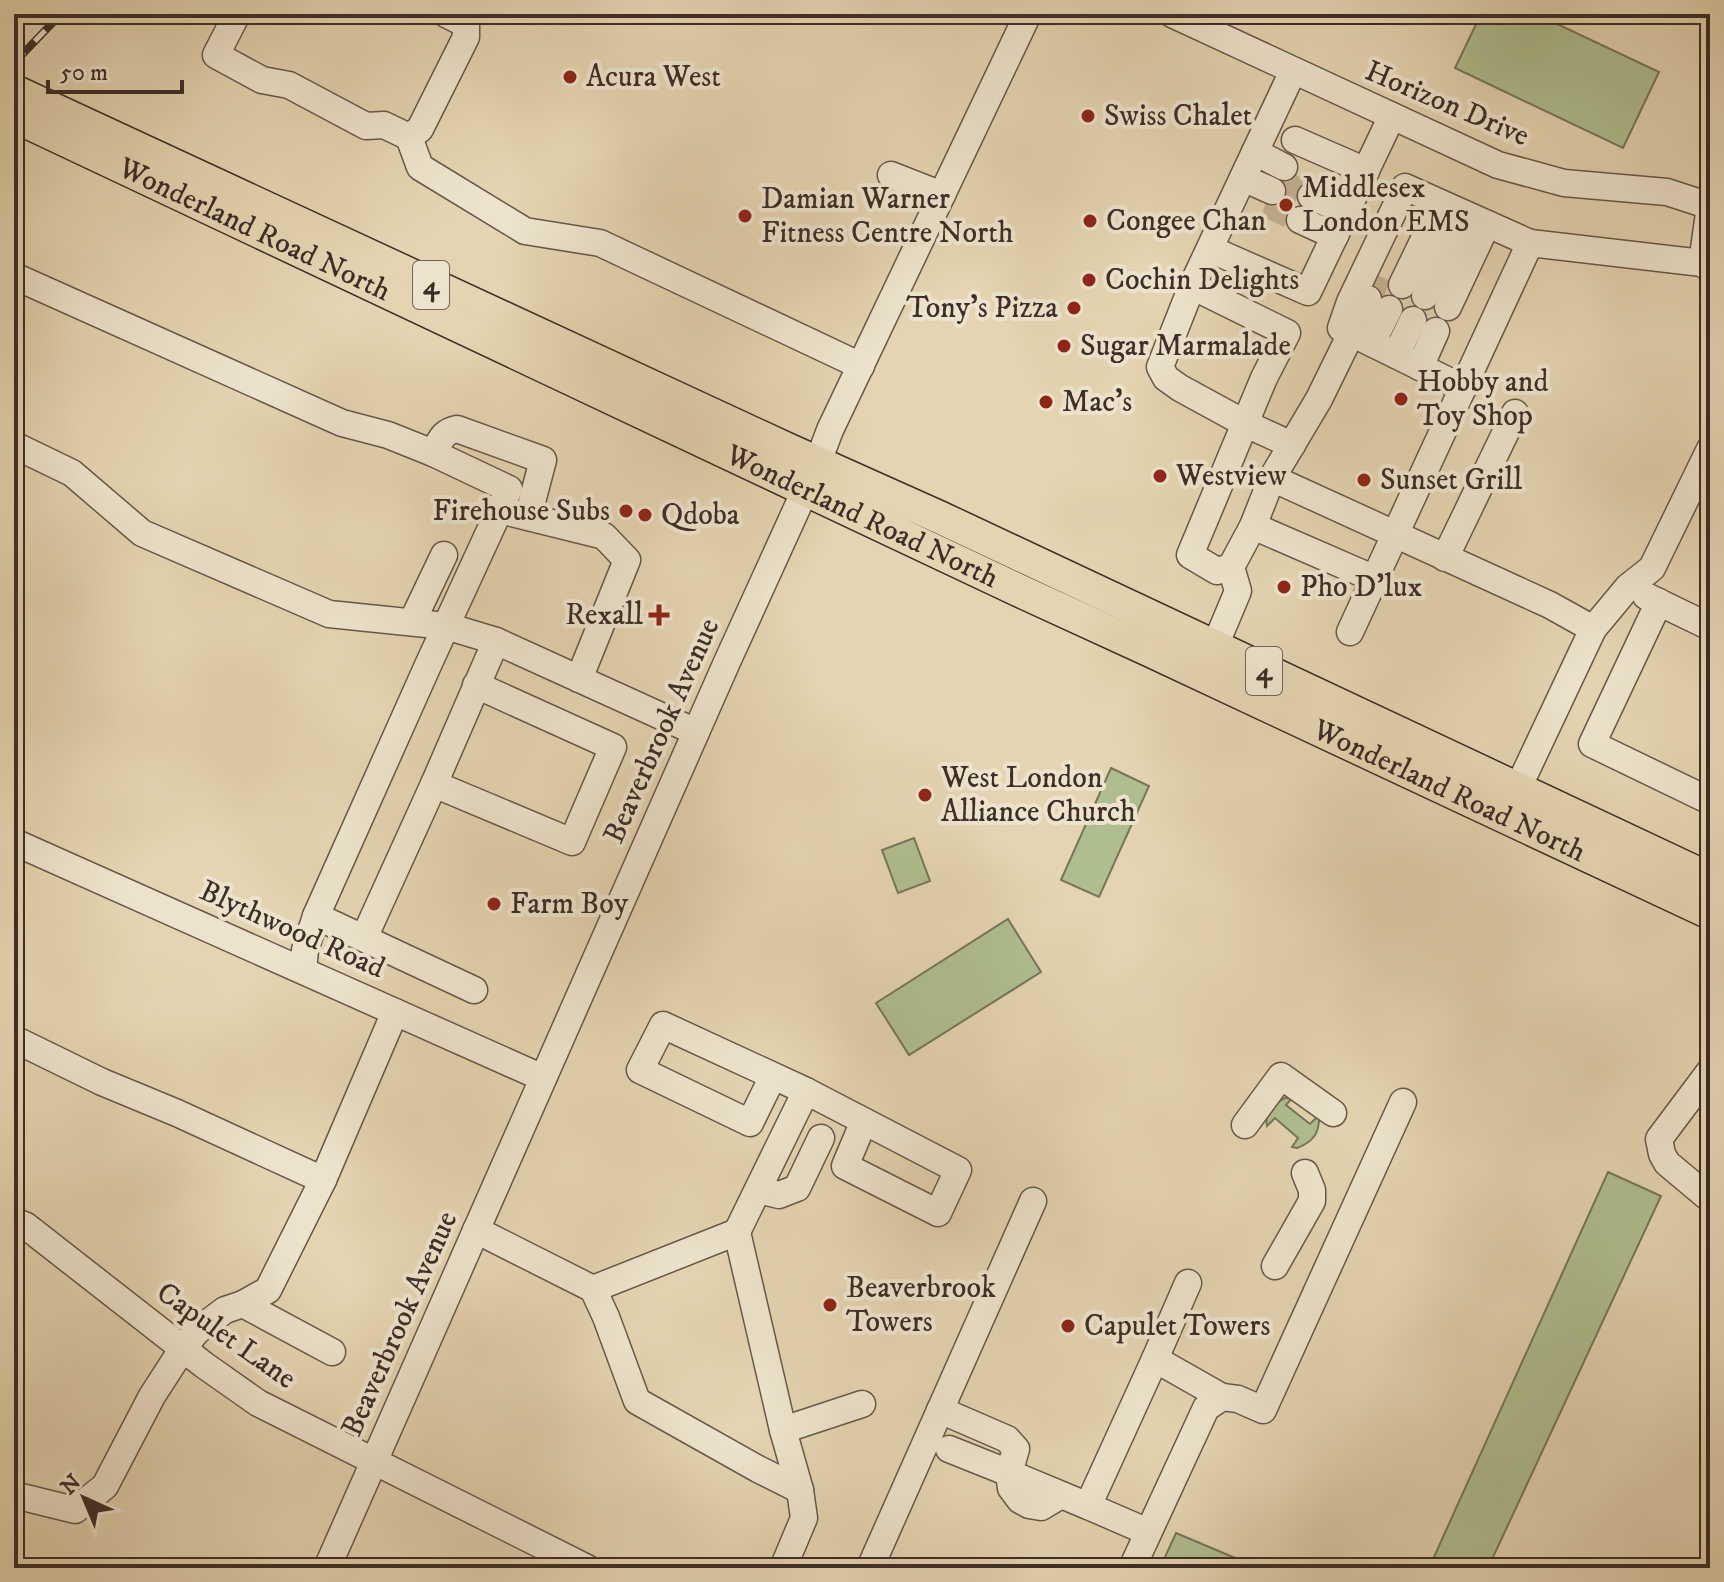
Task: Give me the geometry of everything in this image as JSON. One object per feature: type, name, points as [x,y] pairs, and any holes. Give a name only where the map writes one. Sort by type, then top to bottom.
[{"type":"main road","name":"Wonderland Road North","points":[[14,91],[30,116],[1511,803],[1710,913]]},
{"type":"main road","name":"Wonderland Road North","points":[[1511,803],[1710,879]]},
{"type":"street","points":[[237,14],[216,55],[262,80],[289,85],[366,126],[384,125],[409,137],[420,167],[525,231],[600,243],[861,366]]},
{"type":"street","points":[[409,137],[420,129],[466,37],[466,24],[446,14]]},
{"type":"street","name":"Beaverbrook Avenue","points":[[327,1568],[828,435],[1028,14]]},
{"type":"street","name":"Horizon Drive","points":[[1172,14],[1498,165],[1564,183],[1667,192],[1710,206]]},
{"type":"street","points":[[1292,445],[1246,424],[1166,378],[1160,367],[1192,286],[1293,71]]},
{"type":"street","points":[[1210,249],[1308,292],[1392,116]]},
{"type":"street","points":[[1295,140],[1366,171]]},
{"type":"street","points":[[1246,172],[1274,186],[1246,172]]},
{"type":"street","points":[[891,175],[942,195]]},
{"type":"street","points":[[1344,218],[1309,201],[1344,218]]},
{"type":"street","points":[[1443,204],[1530,243],[1706,266],[1710,206]]},
{"type":"street","points":[[1443,204],[1414,290],[1443,204]]},
{"type":"street","points":[[1443,204],[1350,302],[1341,328],[1377,349],[1463,388]]},
{"type":"street","points":[[1350,632],[1530,243]]},
{"type":"street","points":[[14,276],[342,423],[388,435],[509,489],[316,916],[305,950],[303,970]]},
{"type":"street","points":[[1192,286],[1287,333],[1264,378],[1190,555],[1217,571],[1231,567]]},
{"type":"street","points":[[1377,349],[1378,304]]},
{"type":"street","points":[[1209,662],[1238,591],[1231,567],[1253,526],[1272,478],[1319,399],[1377,349],[1425,326]]},
{"type":"street","points":[[1445,558],[1515,413]]},
{"type":"street","points":[[433,453],[448,431],[457,429],[543,460],[528,517]]},
{"type":"street","points":[[14,445],[72,473],[142,533],[329,614],[446,626],[496,641],[696,732]]},
{"type":"street","points":[[1511,803],[1593,629],[1628,587],[1652,568],[1710,449]]},
{"type":"street","points":[[1272,478],[1550,605],[1593,629]]},
{"type":"street","points":[[500,510],[604,536],[627,560],[579,679]]},
{"type":"street","points":[[1253,526],[1375,579]]},
{"type":"street","points":[[412,622],[444,555]]},
{"type":"street","points":[[1628,587],[1710,627]]},
{"type":"street","points":[[1659,602],[1592,744],[1710,801]]},
{"type":"street","points":[[364,938],[496,641]]},
{"type":"street","points":[[434,784],[572,842],[613,747],[476,685]]},
{"type":"street","name":"Blythwood Road","points":[[14,842],[543,1078]]},
{"type":"street","points":[[316,916],[474,990]]},
{"type":"street","points":[[14,1495],[75,1510],[105,1486],[152,1396],[197,1331],[225,1310],[268,1290],[323,1180],[395,1012]]},
{"type":"street","points":[[773,1076],[750,1123],[640,1070],[663,1025],[806,1091],[864,1121]]},
{"type":"street","points":[[14,1039],[102,1082],[323,1180]]},
{"type":"street","points":[[1710,1071],[1659,1139],[1667,1163],[1710,1199]]},
{"type":"street","points":[[1245,1125],[1281,1076],[1333,1113]]},
{"type":"street","points":[[783,1568],[804,1518],[800,1490],[737,1232],[806,1091]]},
{"type":"street","points":[[1155,1359],[1222,1397],[1238,1399],[1263,1410],[1403,1102]]},
{"type":"street","points":[[758,1190],[779,1195],[797,1188],[821,1138]]},
{"type":"street","points":[[1275,1266],[1312,1201],[1312,1190],[1305,1173]]},
{"type":"street","points":[[870,1568],[1033,1201]]},
{"type":"street","name":"Capulet Lane","points":[[14,1221],[26,1226],[258,1403],[587,1568]]},
{"type":"street","points":[[476,1230],[593,1289],[637,1401],[800,1490]]},
{"type":"street","points":[[593,1289],[737,1232]]},
{"type":"street","points":[[1088,1506],[1188,1283]]},
{"type":"street","points":[[243,1304],[332,1352]]},
{"type":"street","points":[[1132,1568],[1206,1408],[1222,1397]]},
{"type":"street","points":[[783,1430],[862,1404]]},
{"type":"street","points":[[940,1410],[1007,1439],[1016,1449],[1009,1473]]},
{"type":"street","points":[[949,1449],[1148,1532]]},
{"type":"green space","points":[[1481,14],[1536,14],[1659,72],[1623,148],[1455,68]]},
{"type":"green space","points":[[1111,768],[1149,786],[1099,897],[1061,880]]},
{"type":"green space","points":[[914,838],[930,881],[898,893],[882,850]]},
{"type":"green space","points":[[1008,919],[1041,972],[909,1055],[876,1003]]},
{"type":"green space","points":[[1285,1098],[1292,1098],[1286,1105],[1310,1124],[1319,1115],[1314,1136],[1297,1148],[1292,1147],[1298,1138],[1275,1118],[1267,1126],[1271,1109]]},
{"type":"green space","points":[[1608,1172],[1661,1196],[1488,1568],[1429,1568]]},
{"type":"green space","points":[[1176,1533],[1259,1568],[1160,1568]]},
{"type":"tunnel","points":[[1277,180],[1311,196]]},
{"type":"tunnel","points":[[1266,204],[1300,220]]},
{"type":"tunnel","points":[[1368,299],[1380,274]]},
{"type":"railway","points":[[14,63],[61,14]]},
{"type":"place","name":"Acura West","points":[[570,77]]},
{"type":"place","name":"Swiss Chalet","points":[[1088,116]]},
{"type":"place","name":"Middlesex London EMS","points":[[1286,205]]},
{"type":"place","name":"Damian Warner Fitness Centre North","points":[[745,216]]},
{"type":"place","name":"Congee Chan","points":[[1090,221]]},
{"type":"place","name":"Cochin Delights","points":[[1089,280]]},
{"type":"place","name":"Tony's Pizza","points":[[1074,308]]},
{"type":"place","name":"Sugar Marmalade","points":[[1064,346]]},
{"type":"place","name":"Hobby and Toy Shop","points":[[1401,399]]},
{"type":"place","name":"Mac's","points":[[1046,402]]},
{"type":"place","name":"Westview","points":[[1160,476]]},
{"type":"place","name":"Sunset Grill","points":[[1364,480]]},
{"type":"place","name":"Firehouse Subs","points":[[626,511]]},
{"type":"place","name":"Qdoba","points":[[645,515]]},
{"type":"place","name":"Pho D'lux","points":[[1284,587]]},
{"type":"place","name":"Rexall","points":[[659,615]]},
{"type":"place","name":"West London Alliance Church","points":[[925,795]]},
{"type":"place","name":"Farm Boy","points":[[494,904]]},
{"type":"place","name":"Beaverbrook Towers","points":[[830,1305]]},
{"type":"place","name":"Capulet Towers","points":[[1068,1326]]}]
